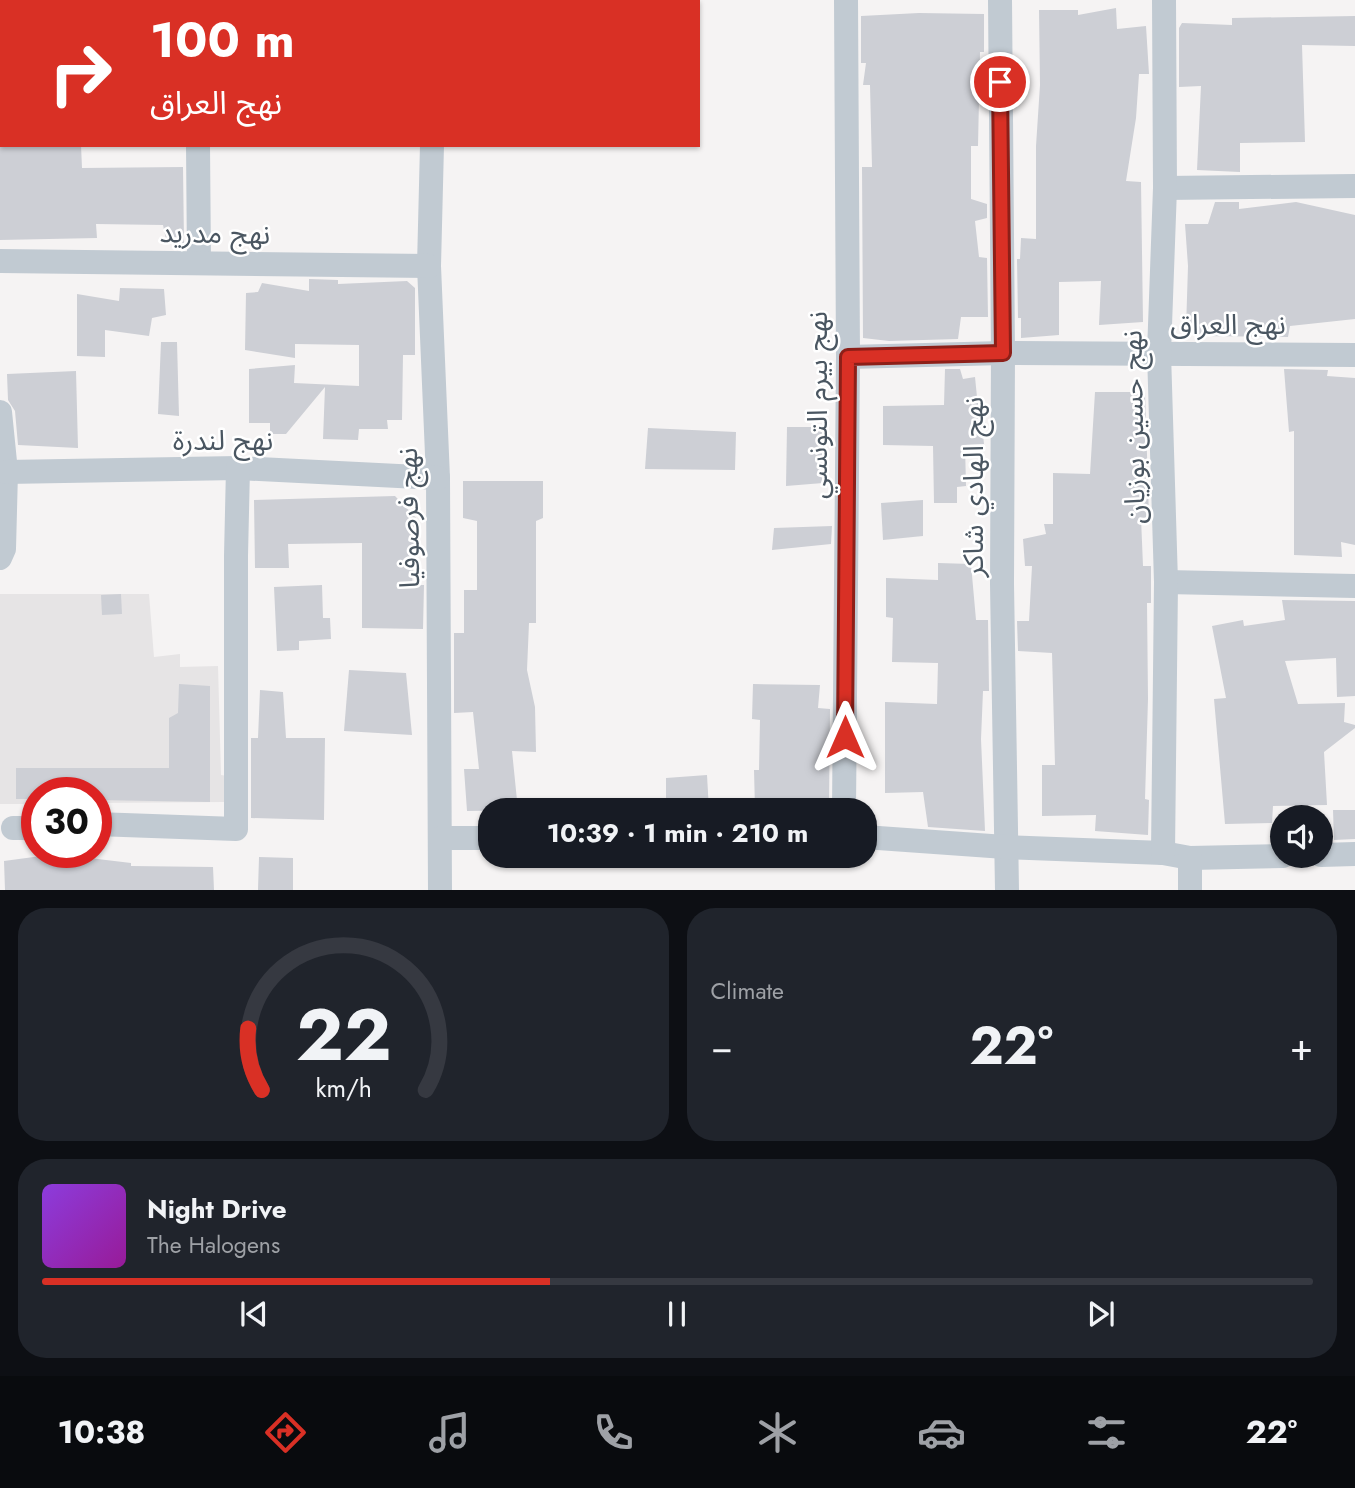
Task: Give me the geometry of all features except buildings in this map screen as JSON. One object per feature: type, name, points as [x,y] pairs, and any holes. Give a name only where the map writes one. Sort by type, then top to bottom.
[{"type":"street","name":"نهج بيرم التونسي","points":[[844,798],[848,357],[846,0]]},
{"type":"street","name":"نهج الهادي شاكر","points":[[1000,0],[1002,584],[1007,890]]},
{"type":"street","name":"نهج حسين بوزيان","points":[[1163,853],[1166,582],[1159,354],[1165,188],[1164,0]]},
{"type":"street","points":[[198,147],[199,262]]},
{"type":"street","name":"نهج فرصوفيا","points":[[432,147],[429,267],[438,478],[440,890]]},
{"type":"street","points":[[1165,188],[1355,186]]},
{"type":"street","name":"نهج مدريد","points":[[0,261],[429,267]]},
{"type":"street","name":"نهج العراق","points":[[848,357],[1003,353],[1355,355]]},
{"type":"street","points":[[0,412],[6,472],[4,549],[0,558]]},
{"type":"street","points":[[112,825],[236,829],[238,468]]},
{"type":"street","name":"نهج لندرة","points":[[6,472],[238,468],[438,478]]},
{"type":"street","points":[[1166,582],[1355,586]]},
{"type":"street","points":[[441,838],[478,838]]},
{"type":"street","points":[[877,838],[1005,847],[1163,853],[1190,858],[1270,856]]},
{"type":"street","points":[[1333,855],[1355,854]]},
{"type":"street","points":[[1190,858],[1190,890]]},
{"type":"shaded area","points":[[0,594],[149,594],[154,657],[180,654],[180,667],[218,666],[221,775],[228,776],[224,802],[112,803],[112,777],[21,777],[21,804],[0,804]]},
{"type":"route","points":[[845,737],[848,357],[1003,353],[1000,82]]}]
